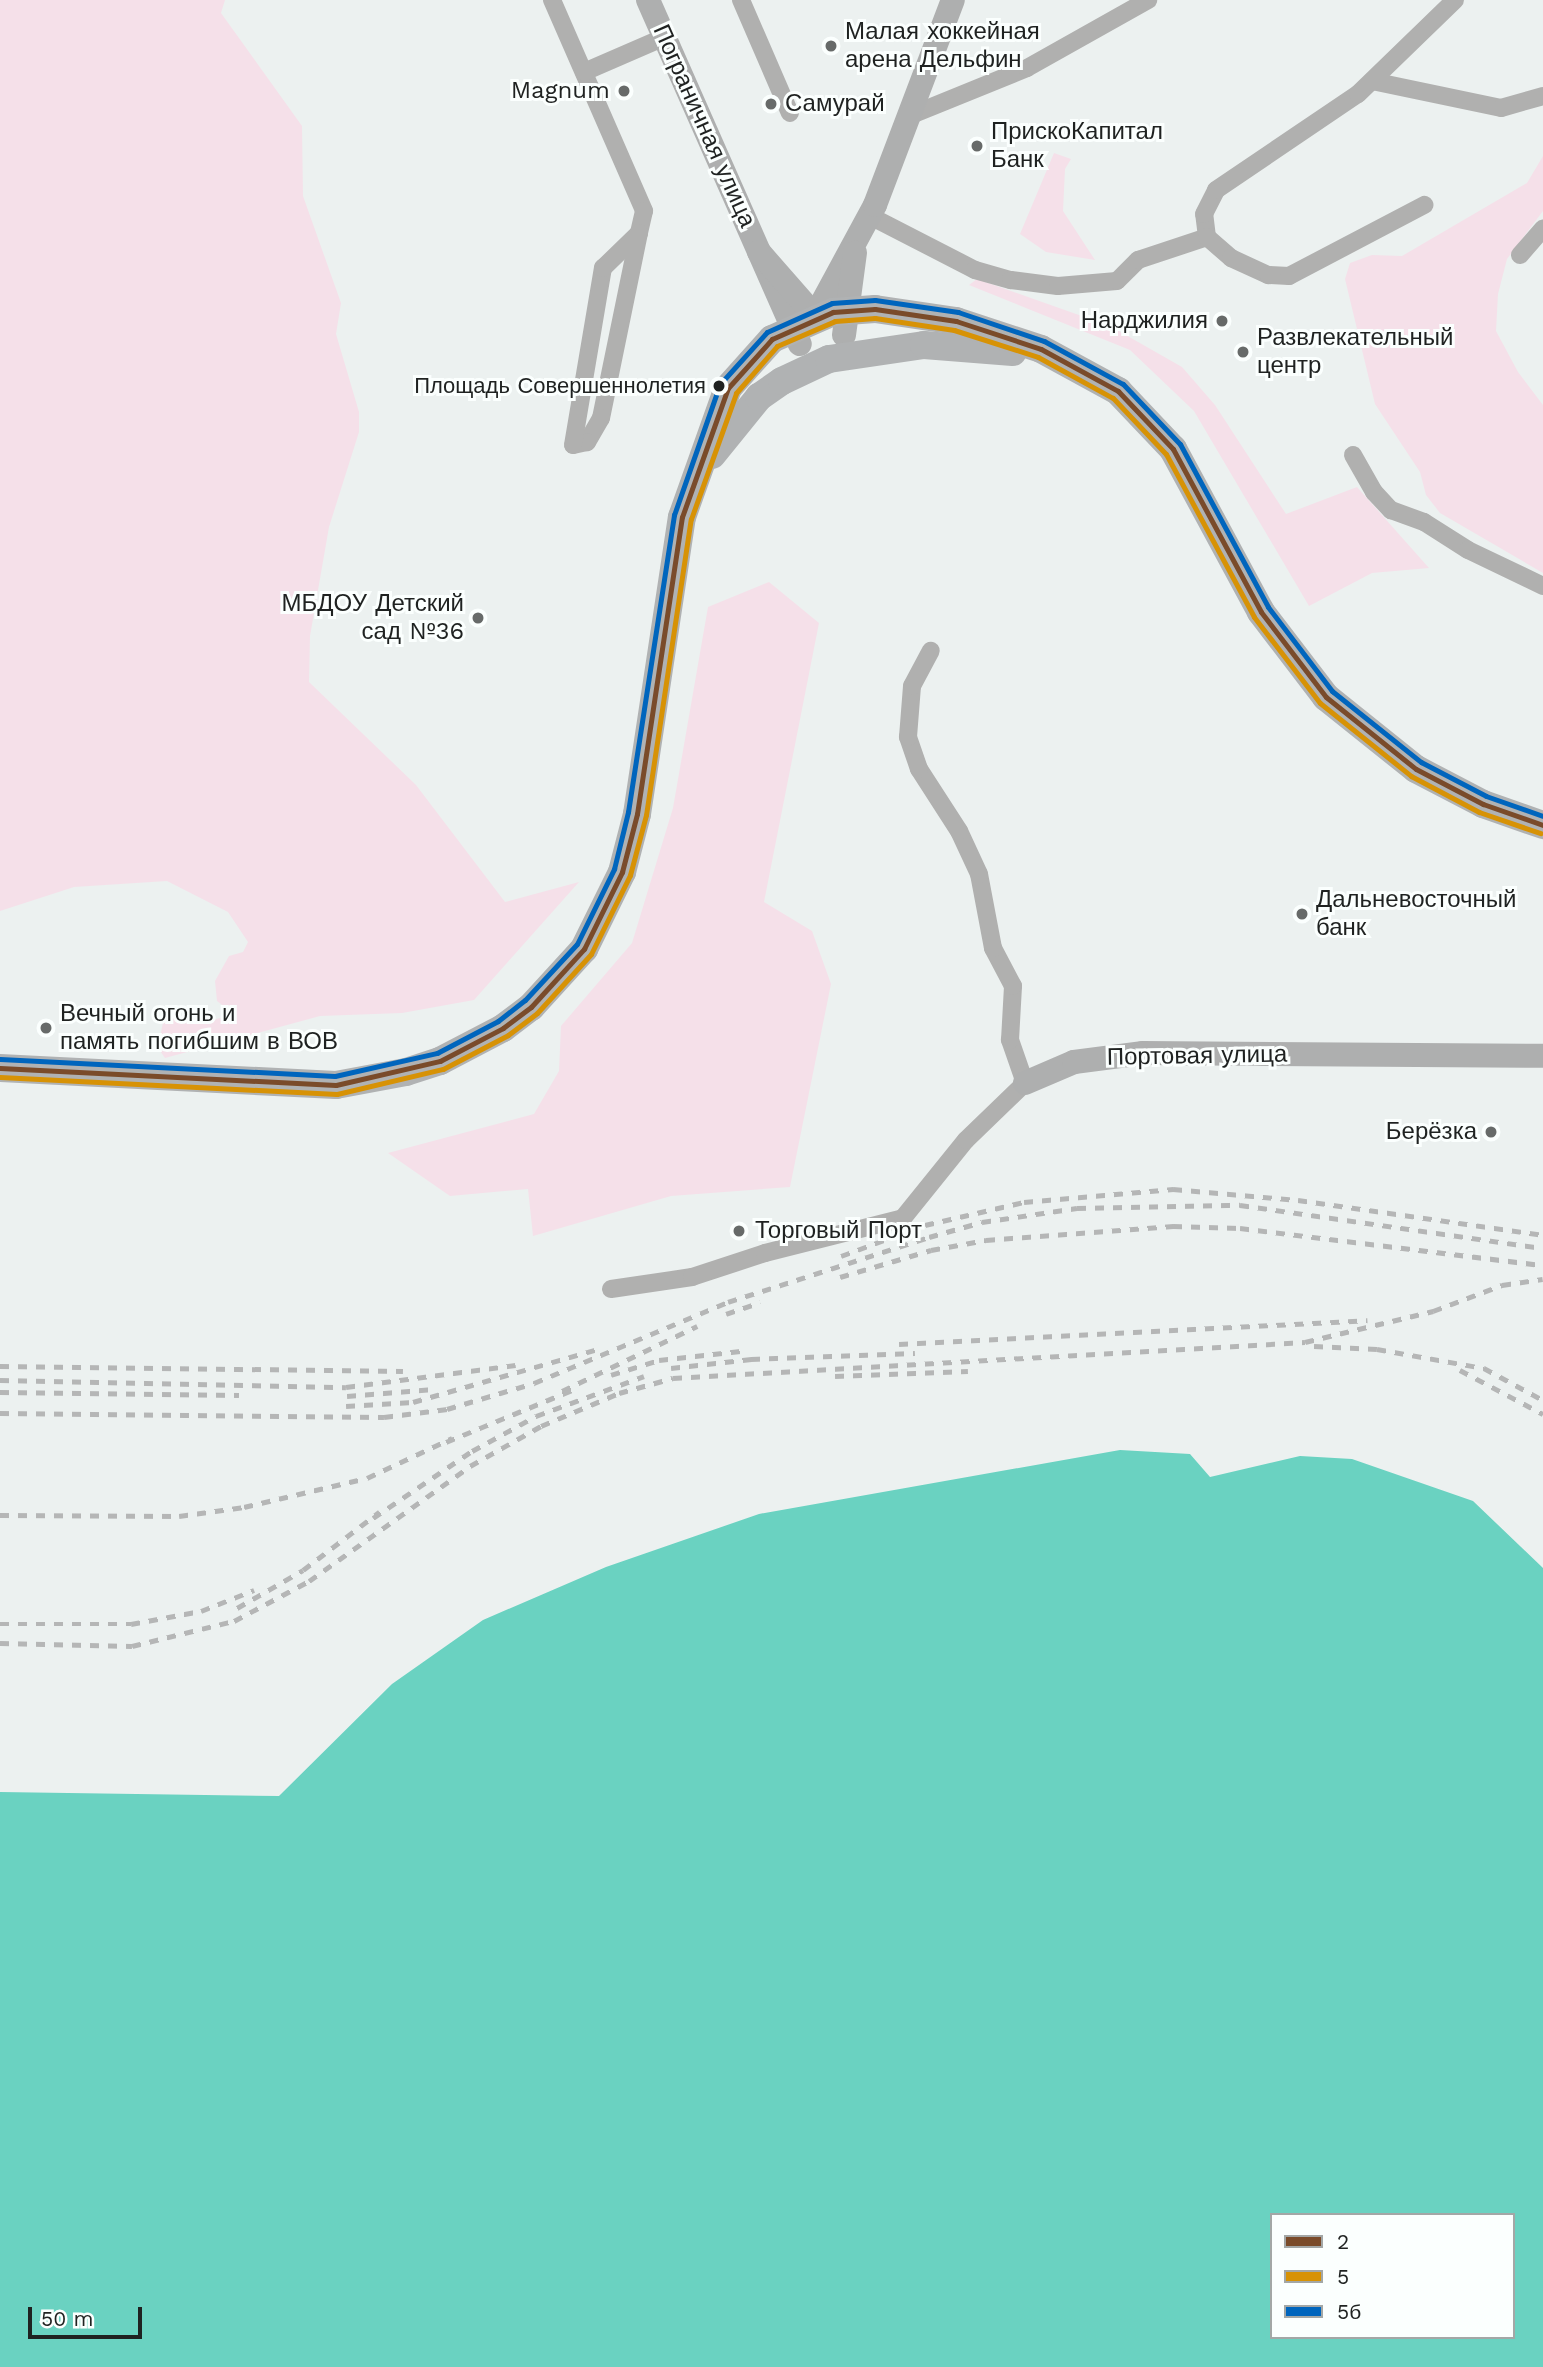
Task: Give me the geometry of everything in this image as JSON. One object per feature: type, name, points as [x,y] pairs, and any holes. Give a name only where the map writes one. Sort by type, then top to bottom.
[{"type":"main road","name":"Пограничная улица","points":[[648,0],[759,252],[802,329]]},
{"type":"main road","points":[[953,0],[865,226],[802,329],[811,358],[829,359],[884,348],[961,346],[1025,354],[1087,371]]},
{"type":"main road","points":[[682,517],[716,448],[738,419],[782,381],[837,354],[865,226]]},
{"type":"main road","points":[[0,1068],[336,1085],[406,1072],[440,1061],[503,1028],[531,1007],[584,948],[622,872],[636,814],[682,517],[728,388],[754,355],[802,329],[846,322],[956,321],[1041,349],[1087,371],[1150,420],[1173,449],[1261,612],[1326,697],[1416,769],[1483,804],[1543,825]]},
{"type":"main road","name":"Портовая улица","points":[[1025,1083],[1074,1062],[1143,1053],[1543,1056]]},
{"type":"street","points":[[552,0],[644,211],[601,418],[586,442],[573,445],[603,268],[639,233]]},
{"type":"street","points":[[741,0],[790,113]]},
{"type":"street","points":[[909,116],[1027,68],[1148,0]]},
{"type":"street","points":[[1424,205],[1289,276],[1268,275],[1231,258],[1207,237],[1204,214],[1216,190],[1372,81],[1455,0]]},
{"type":"street","points":[[584,72],[664,37]]},
{"type":"street","points":[[1372,81],[1501,108],[1543,96]]},
{"type":"street","points":[[865,226],[975,270],[1011,280],[1058,286],[1117,281],[1138,260],[1207,237]]},
{"type":"street","points":[[1520,255],[1543,229]]},
{"type":"street","points":[[1353,455],[1374,492],[1391,510],[1424,522],[1468,550],[1543,586]]},
{"type":"street","points":[[611,1289],[692,1278],[765,1253],[903,1218],[966,1140],[1025,1083],[1010,1040],[1013,986],[993,948],[979,874],[959,831],[919,769],[908,737],[912,686],[931,651]]},
{"type":"shaded area","points":[[0,0],[225,0],[221,13],[302,126],[303,196],[341,303],[336,334],[359,412],[359,432],[329,527],[310,636],[309,682],[416,785],[505,902],[579,882],[474,1000],[402,1013],[320,1016],[165,1058],[158,1048],[164,1017],[206,1022],[234,1014],[217,1001],[215,981],[229,956],[243,952],[248,942],[228,912],[167,881],[74,887],[0,911]]},
{"type":"shaded area","points":[[1054,153],[1071,159],[1065,169],[1063,211],[1095,260],[1046,252],[1020,234]]},
{"type":"shaded area","points":[[1543,156],[1543,211],[1507,259],[1498,294],[1496,331],[1518,372],[1543,405],[1543,573],[1440,513],[1426,495],[1420,472],[1375,404],[1345,279],[1350,263],[1372,255],[1402,256],[1527,183]]},
{"type":"shaded area","points":[[977,279],[1110,326],[1182,367],[1215,405],[1286,514],[1357,487],[1429,568],[1372,573],[1309,606],[1194,411],[1130,350],[969,285]]},
{"type":"shaded area","points":[[769,582],[819,623],[764,902],[812,931],[831,984],[790,1187],[671,1196],[533,1236],[528,1189],[450,1196],[388,1153],[534,1114],[559,1071],[561,1026],[632,943],[673,808],[708,607]]},
{"type":"shaded area","points":[[1120,1450],[1190,1454],[1210,1477],[1300,1456],[1352,1459],[1473,1501],[1543,1568],[1543,2367],[0,2367],[0,1792],[279,1796],[392,1684],[483,1620],[606,1567],[759,1514]]},
{"type":"railway","points":[[841,1256],[925,1225],[1024,1202],[1173,1189],[1298,1200],[1543,1235]]},
{"type":"railway","points":[[0,1413],[384,1417],[447,1409],[534,1383],[728,1302],[929,1237],[982,1222],[1077,1208],[1240,1205],[1543,1248]]},
{"type":"railway","points":[[840,1277],[931,1250],[986,1240],[1173,1226],[1240,1228],[1543,1265]]},
{"type":"railway","points":[[0,1643],[132,1646],[234,1621],[309,1581],[470,1466],[541,1426],[619,1393],[673,1378],[1305,1342],[1433,1311],[1502,1285],[1543,1279]]},
{"type":"railway","points":[[726,1314],[760,1302]]},
{"type":"railway","points":[[899,1344],[1367,1320]]},
{"type":"railway","points":[[562,1391],[697,1326]]},
{"type":"railway","points":[[1314,1346],[1377,1349],[1484,1368],[1543,1400]]},
{"type":"railway","points":[[346,1406],[413,1402],[598,1349]]},
{"type":"railway","points":[[611,1375],[659,1360],[741,1351]]},
{"type":"railway","points":[[671,1368],[751,1359],[915,1353]]},
{"type":"railway","points":[[0,1380],[346,1387],[516,1365]]},
{"type":"railway","points":[[0,1366],[403,1371]]},
{"type":"railway","points":[[1460,1370],[1543,1414]]},
{"type":"railway","points":[[835,1376],[968,1371]]},
{"type":"railway","points":[[373,1518],[472,1451],[536,1416],[644,1376]]},
{"type":"railway","points":[[347,1396],[434,1389]]},
{"type":"railway","points":[[446,1442],[572,1390]]},
{"type":"railway","points":[[0,1392],[239,1395]]},
{"type":"railway","points":[[0,1515],[179,1516],[244,1507],[367,1478],[452,1438]]},
{"type":"railway","points":[[237,1608],[303,1570],[379,1512]]},
{"type":"railway","points":[[0,1624],[131,1624],[201,1611],[254,1590]]},
{"type":"transit line","name":"5б","points":[[0,1059],[335,1076],[437,1053],[498,1021],[525,1000],[577,944],[614,869],[628,812],[674,515],[720,384],[767,332],[832,303],[875,300],[958,312],[1044,341],[1123,384],[1180,444],[1268,607],[1332,691],[1421,762],[1486,796],[1543,816]]},
{"type":"transit line","name":"2","points":[[0,1068],[336,1085],[440,1061],[503,1028],[531,1007],[584,949],[622,872],[637,814],[682,517],[728,388],[772,339],[833,312],[875,309],[956,321],[1041,349],[1118,391],[1173,449],[1261,612],[1326,697],[1416,769],[1483,804],[1543,825]]},
{"type":"transit line","name":"5","points":[[0,1077],[337,1094],[443,1069],[508,1035],[537,1013],[591,954],[630,875],[646,815],[691,519],[736,393],[777,346],[835,321],[875,318],[954,330],[1038,357],[1113,398],[1166,454],[1254,617],[1320,703],[1411,776],[1479,812],[1540,833]]},
{"type":"place","name":"Малая хоккейная арена Дельфин","points":[[831,46]]},
{"type":"place","name":"Magnum","points":[[624,91]]},
{"type":"place","name":"Самурай","points":[[771,104]]},
{"type":"place","name":"ПрискоКапитал Банк","points":[[977,146]]},
{"type":"place","name":"Нарджилия","points":[[1222,321]]},
{"type":"place","name":"Развлекательный центр","points":[[1243,352]]},
{"type":"place","name":"Площадь Совершеннолетия","points":[[719,386]]},
{"type":"place","name":"МБДОУ Детский сад №36","points":[[478,618]]},
{"type":"place","name":"Дальневосточный банк","points":[[1302,914]]},
{"type":"place","name":"Вечный огонь и память погибшим в ВОВ","points":[[46,1028]]},
{"type":"place","name":"Берёзка","points":[[1491,1132]]},
{"type":"place","name":"Торговый Порт","points":[[739,1231]]}]
